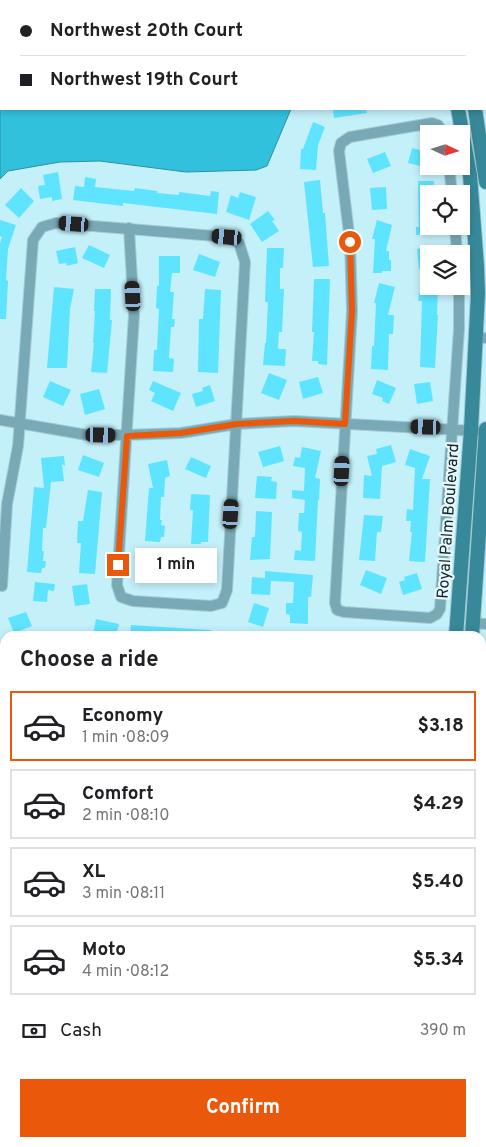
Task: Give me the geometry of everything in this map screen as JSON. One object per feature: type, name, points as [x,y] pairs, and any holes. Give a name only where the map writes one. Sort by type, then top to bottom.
[{"type":"main road","name":"Royal Palm Boulevard","points":[[456,631],[471,430],[481,337],[478,266],[470,175],[458,110]]},
{"type":"main road","points":[[475,110],[486,182]]},
{"type":"main road","name":"Royal Palm Boulevard","points":[[477,628],[486,430]]},
{"type":"street","points":[[421,125],[432,123],[438,125]]},
{"type":"street","points":[[420,125],[350,138],[341,143],[339,151],[350,242],[352,311],[335,602],[337,610],[430,618],[437,614],[440,609],[459,329],[459,295]]},
{"type":"street","points":[[2,586],[7,504],[18,446],[20,424],[33,240],[42,227],[56,223],[129,228],[227,237],[239,243],[245,262],[227,590],[222,603],[211,606],[133,601],[121,597],[117,585],[134,315],[129,228]]},
{"type":"street","points":[[0,420],[86,435],[127,436],[181,433],[237,424],[294,421],[486,430]]},
{"type":"shaded area","points":[[0,110],[291,110],[267,166],[256,170],[186,172],[100,161],[60,162],[8,171],[0,179]]},
{"type":"building","points":[[333,110],[366,110],[367,113],[334,118]]},
{"type":"building","points":[[313,122],[325,127],[318,145],[316,170],[300,169],[301,149],[303,149]]},
{"type":"building","points":[[412,148],[420,150],[420,166],[408,163]]},
{"type":"building","points":[[385,152],[391,166],[373,173],[367,159]]},
{"type":"building","points":[[58,172],[62,199],[52,201],[52,197],[40,199],[38,186],[45,185],[43,175]]},
{"type":"building","points":[[85,177],[96,179],[95,187],[134,191],[135,188],[179,195],[179,192],[210,196],[211,191],[219,192],[217,214],[123,203],[123,206],[73,200],[75,186],[84,187]]},
{"type":"building","points":[[320,180],[323,213],[325,213],[329,266],[313,267],[304,182]]},
{"type":"building","points":[[418,181],[434,181],[434,185],[420,185],[420,235],[416,235],[416,227],[419,227]]},
{"type":"building","points":[[386,187],[387,209],[372,210],[370,188]]},
{"type":"building","points":[[21,188],[34,201],[19,218],[5,205]]},
{"type":"building","points":[[240,192],[256,197],[249,220],[226,212],[231,195],[238,198]]},
{"type":"building","points":[[268,211],[275,220],[272,221],[279,231],[262,242],[250,224]]},
{"type":"building","points":[[0,220],[16,225],[8,249],[6,319],[0,319],[0,243],[2,237],[0,236]]},
{"type":"building","points":[[377,220],[392,225],[386,251],[389,251],[391,271],[382,271],[382,273],[373,273],[375,239],[372,239]]},
{"type":"building","points":[[89,245],[110,255],[104,268],[82,258]]},
{"type":"building","points":[[75,247],[78,263],[67,266],[66,263],[59,264],[56,251]]},
{"type":"building","points":[[267,248],[284,248],[283,268],[280,268],[280,289],[284,289],[282,332],[279,332],[278,349],[286,349],[285,366],[263,365],[268,302],[265,302]]},
{"type":"building","points":[[417,249],[420,249],[420,269],[419,269]]},
{"type":"building","points":[[199,254],[220,262],[215,277],[193,270]]},
{"type":"building","points":[[159,256],[180,256],[180,273],[172,273],[170,292],[174,292],[172,319],[175,319],[174,327],[171,327],[169,358],[174,359],[173,372],[153,371],[154,350],[157,350],[159,309],[156,308],[157,286],[159,286]]},
{"type":"building","points":[[314,279],[330,279],[327,365],[318,364],[318,361],[312,361]]},
{"type":"building","points":[[379,283],[395,287],[388,315],[394,315],[393,334],[389,334],[388,370],[371,369],[376,303],[374,303]]},
{"type":"building","points":[[54,287],[74,289],[70,309],[67,368],[47,368]]},
{"type":"building","points":[[95,289],[111,289],[110,320],[112,320],[107,373],[91,372],[94,343]]},
{"type":"building","points":[[205,289],[221,290],[218,373],[198,372],[199,319],[203,319]]},
{"type":"building","points":[[419,293],[420,295],[438,295],[435,368],[420,367],[422,301],[418,301]]},
{"type":"building","points":[[269,373],[287,380],[279,400],[261,393]]},
{"type":"building","points":[[318,377],[323,393],[303,399],[299,382]]},
{"type":"building","points":[[377,380],[396,388],[389,404],[382,401],[383,398],[372,394]]},
{"type":"building","points":[[50,381],[71,390],[63,406],[43,397]]},
{"type":"building","points":[[153,381],[181,393],[173,411],[151,401],[155,393],[149,390]]},
{"type":"building","points":[[430,382],[433,401],[417,404],[414,384]]},
{"type":"building","points":[[210,385],[215,401],[196,407],[192,394],[203,391],[202,388]]},
{"type":"building","points":[[99,389],[105,409],[85,415],[80,394]]},
{"type":"building","points":[[391,445],[396,462],[382,466],[380,499],[363,498],[364,475],[372,476],[367,456],[377,454],[376,449]]},
{"type":"building","points":[[280,446],[284,461],[263,467],[258,452]]},
{"type":"building","points":[[302,447],[321,451],[315,478],[320,479],[315,561],[294,560],[295,550],[301,551],[302,532],[298,531],[299,513],[304,513],[305,500],[292,498],[292,490],[304,491],[305,468],[293,466],[295,457],[300,458]]},
{"type":"building","points":[[410,449],[430,456],[422,479],[430,479],[425,562],[409,561],[412,532],[410,532],[411,521],[406,521],[407,509],[413,510],[415,468],[405,465]]},
{"type":"building","points":[[83,455],[104,463],[99,477],[78,470]]},
{"type":"building","points":[[64,456],[65,466],[62,464],[64,481],[51,482],[46,528],[43,528],[42,551],[44,551],[43,561],[46,561],[45,568],[42,568],[41,573],[27,572],[34,487],[44,488],[41,458]]},
{"type":"building","points":[[191,457],[211,466],[206,478],[185,469]]},
{"type":"building","points":[[167,460],[170,476],[165,478],[164,497],[161,497],[160,520],[162,520],[161,525],[165,526],[164,537],[161,537],[160,542],[145,541],[149,488],[153,488],[148,464]]},
{"type":"building","points":[[257,476],[272,477],[271,481],[277,482],[276,499],[255,498]]},
{"type":"building","points":[[88,490],[102,492],[95,574],[79,573],[81,543],[77,543],[78,521],[83,521]]},
{"type":"building","points":[[191,494],[210,495],[208,542],[201,542],[201,544],[191,544],[193,510],[190,510]]},
{"type":"building","points":[[256,511],[272,512],[270,559],[250,560],[252,537],[255,537]]},
{"type":"building","points":[[364,515],[383,516],[381,532],[377,532],[375,561],[359,560]]},
{"type":"building","points":[[160,556],[165,575],[150,579],[146,559]]},
{"type":"building","points":[[201,563],[204,578],[185,582],[182,567]]},
{"type":"building","points":[[366,570],[387,578],[381,594],[360,585]]},
{"type":"building","points":[[265,571],[313,575],[311,597],[308,597],[308,624],[290,623],[290,615],[286,614],[286,603],[293,603],[294,582],[271,581],[270,595],[251,594],[252,577],[265,578]]},
{"type":"building","points":[[417,573],[422,589],[403,595],[399,582],[405,580],[404,577]]},
{"type":"building","points":[[35,582],[55,584],[54,591],[48,590],[47,602],[33,601]]},
{"type":"building","points":[[87,584],[90,604],[75,606],[72,586]]},
{"type":"building","points":[[254,603],[269,608],[263,627],[248,622]]},
{"type":"building","points":[[26,612],[32,626],[19,631],[13,631],[8,618]]},
{"type":"building","points":[[96,619],[119,624],[117,631],[94,631]]},
{"type":"building","points":[[131,625],[211,630],[211,631],[130,631]]},
{"type":"route","points":[[118,565],[127,436],[181,433],[237,424],[294,421],[345,424],[352,311],[350,242]]}]
